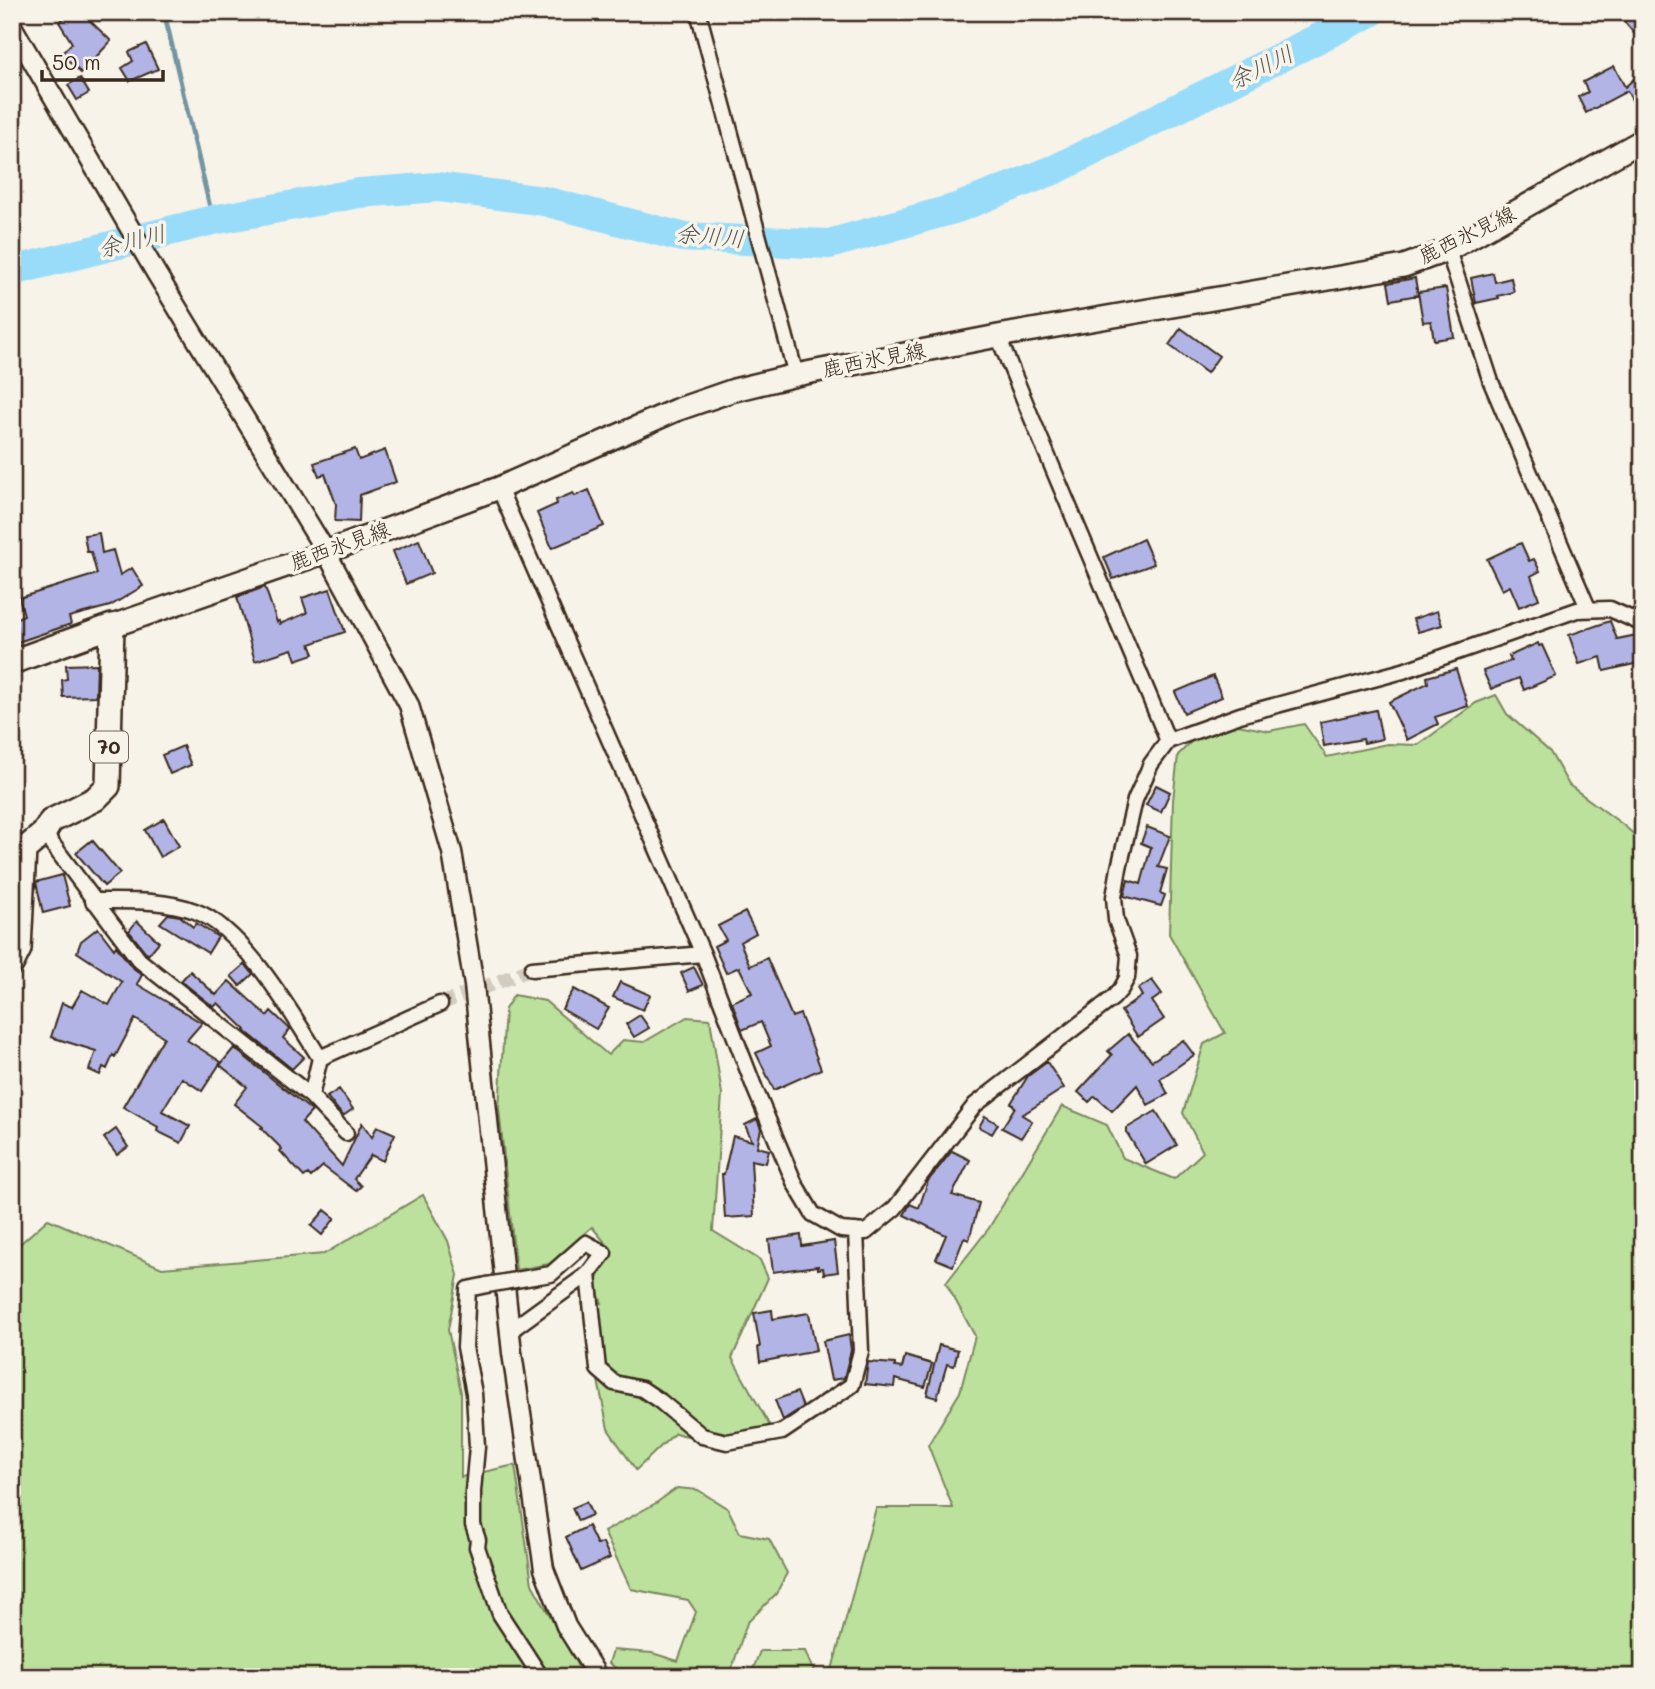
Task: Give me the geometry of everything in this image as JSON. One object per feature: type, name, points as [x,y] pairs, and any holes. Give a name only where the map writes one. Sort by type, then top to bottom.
[{"type":"main road","name":"鹿西氷見線","points":[[112,626],[326,552],[499,488],[676,410],[734,390],[796,375],[998,336],[1404,266],[1448,250],[1643,140]]},
{"type":"main road","points":[[12,662],[112,626]]},
{"type":"main road","name":"70","points":[[12,963],[19,949],[18,850],[44,832],[51,821],[95,799],[108,786],[112,626]]},
{"type":"street","points":[[698,12],[796,375]]},
{"type":"street","points":[[12,26],[156,273],[326,552],[409,705],[452,852],[474,985],[512,1353],[544,1569],[566,1626],[598,1677]]},
{"type":"street","points":[[1448,250],[1491,382],[1588,608]]},
{"type":"street","points":[[998,336],[1168,741]]},
{"type":"street","points":[[499,488],[703,954],[795,1184],[813,1214],[841,1230],[866,1232],[895,1208],[975,1105],[1121,989],[1127,978],[1129,957],[1116,920],[1114,897],[1119,868],[1135,800],[1151,764],[1168,741],[1241,715],[1404,671],[1588,608],[1610,609],[1643,624]]},
{"type":"street","points":[[44,832],[139,960],[311,1096],[346,1133]]},
{"type":"street","points":[[93,901],[158,903],[193,910],[218,922],[278,993],[320,1058],[311,1096]]},
{"type":"street","points":[[531,969],[703,954]]},
{"type":"street","points":[[320,1058],[440,1004]]},
{"type":"street","points":[[588,1273],[598,1369],[614,1383],[642,1389],[702,1436],[727,1442],[782,1432],[852,1385],[861,1350],[856,1231]]},
{"type":"street","points":[[511,1330],[588,1273],[604,1253],[586,1243],[551,1274],[468,1289],[465,1346],[474,1393],[477,1447],[473,1525],[478,1540],[477,1547],[500,1614],[541,1677]]},
{"type":"green space","points":[[1496,695],[1507,714],[1550,752],[1569,785],[1643,842],[1643,1677],[830,1677],[876,1508],[953,1508],[928,1445],[960,1392],[975,1336],[946,1283],[989,1228],[1062,1106],[1107,1125],[1123,1158],[1174,1179],[1203,1152],[1183,1113],[1204,1044],[1225,1033],[1169,934],[1173,800],[1178,755],[1195,738],[1238,725],[1269,731],[1304,724],[1327,757],[1387,744],[1418,745],[1476,703]]},
{"type":"green space","points":[[514,995],[545,1001],[608,1055],[623,1040],[644,1042],[687,1017],[710,1019],[722,1094],[713,1231],[760,1260],[768,1278],[732,1358],[771,1428],[711,1438],[675,1433],[636,1470],[608,1429],[582,1303],[602,1303],[595,1285],[609,1247],[592,1227],[549,1264],[516,1270],[499,1109],[505,1009]]},
{"type":"green space","points":[[423,1195],[448,1241],[458,1275],[448,1330],[461,1392],[461,1477],[515,1465],[532,1584],[584,1677],[12,1677],[12,1251],[48,1219],[162,1268],[324,1254]]},
{"type":"green space","points":[[677,1488],[698,1490],[728,1509],[740,1533],[769,1539],[787,1573],[776,1594],[747,1623],[729,1677],[628,1677],[609,1663],[613,1650],[652,1653],[678,1661],[696,1612],[688,1600],[631,1589],[604,1532]]},
{"type":"green space","points":[[760,1651],[805,1651],[816,1677],[750,1677]]},
{"type":"building","points":[[73,12],[81,12],[111,41],[81,73],[61,54],[72,43],[59,22]]},
{"type":"building","points":[[1616,12],[1643,12],[1643,44]]},
{"type":"building","points":[[146,44],[158,69],[130,81],[122,68],[133,61],[129,52]]},
{"type":"building","points":[[1614,66],[1625,87],[1643,71],[1643,119],[1627,91],[1586,113],[1578,97],[1588,92],[1583,82]]},
{"type":"building","points":[[80,78],[89,93],[77,100],[68,85]]},
{"type":"building","points":[[1493,273],[1495,282],[1511,278],[1514,292],[1476,303],[1471,278]]},
{"type":"building","points":[[1415,278],[1418,295],[1391,300],[1388,283]]},
{"type":"building","points":[[1446,288],[1454,337],[1434,340],[1431,321],[1423,322],[1418,292]]},
{"type":"building","points":[[1181,328],[1219,356],[1207,373],[1169,345]]},
{"type":"building","points":[[355,449],[359,460],[385,450],[396,482],[360,495],[359,522],[335,521],[336,504],[325,474],[319,476],[314,463]]},
{"type":"building","points":[[589,490],[604,526],[552,548],[537,513],[557,504],[556,500]]},
{"type":"building","points":[[99,533],[102,553],[113,550],[120,575],[132,568],[143,586],[110,606],[69,617],[71,624],[12,644],[12,620],[24,615],[19,598],[97,574],[91,552],[87,552],[84,535]]},
{"type":"building","points":[[1143,539],[1154,564],[1113,579],[1104,557]]},
{"type":"building","points":[[419,540],[432,573],[406,584],[393,551]]},
{"type":"building","points":[[1521,543],[1529,561],[1534,559],[1540,571],[1531,576],[1539,599],[1519,607],[1510,586],[1502,590],[1487,559]]},
{"type":"building","points":[[265,587],[280,624],[307,613],[302,598],[330,589],[345,632],[310,644],[314,654],[296,660],[292,649],[255,661],[237,597]]},
{"type":"building","points":[[1437,611],[1442,625],[1418,632],[1413,619]]},
{"type":"building","points":[[1610,621],[1617,639],[1637,635],[1643,662],[1604,671],[1601,657],[1579,664],[1569,635]]},
{"type":"building","points":[[1538,643],[1539,646],[1542,645],[1556,676],[1524,690],[1519,678],[1491,689],[1483,671],[1511,661],[1509,656]]},
{"type":"building","points":[[97,664],[96,696],[63,697],[62,680],[67,679],[66,665]]},
{"type":"building","points":[[1456,669],[1468,706],[1435,717],[1438,724],[1407,740],[1389,702],[1428,683],[1427,677]]},
{"type":"building","points":[[1213,676],[1222,697],[1184,713],[1175,692]]},
{"type":"building","points":[[1376,710],[1382,739],[1364,743],[1363,739],[1324,746],[1320,722]]},
{"type":"building","points":[[183,746],[191,765],[170,774],[162,755]]},
{"type":"building","points":[[1156,785],[1170,792],[1161,812],[1146,805]]},
{"type":"building","points":[[164,819],[179,846],[160,857],[145,830]]},
{"type":"building","points":[[1147,827],[1170,836],[1158,867],[1167,869],[1160,893],[1165,895],[1161,906],[1124,896],[1128,880],[1141,884],[1151,847],[1141,843]]},
{"type":"building","points":[[92,840],[120,873],[104,886],[76,853]]},
{"type":"building","points":[[62,875],[70,906],[43,913],[36,882]]},
{"type":"building","points":[[745,912],[756,933],[740,942],[750,966],[767,958],[792,1017],[800,1014],[821,1069],[774,1090],[756,1053],[771,1046],[761,1022],[742,1030],[732,1002],[752,993],[739,967],[726,973],[714,946],[726,940],[718,926]]},
{"type":"building","points":[[168,914],[180,916],[193,927],[196,923],[218,937],[208,953],[160,923]]},
{"type":"building","points":[[137,921],[159,942],[148,955],[129,931]]},
{"type":"building","points":[[98,928],[114,949],[116,946],[131,966],[142,975],[137,984],[202,1023],[187,1040],[221,1062],[202,1091],[182,1078],[162,1111],[190,1126],[181,1143],[157,1131],[158,1127],[123,1107],[164,1037],[135,1019],[115,1057],[113,1055],[107,1069],[103,1067],[100,1075],[89,1070],[96,1051],[51,1037],[62,1003],[72,1007],[82,990],[109,1005],[122,982],[77,952],[81,941]]},
{"type":"building","points":[[245,964],[253,974],[240,986],[231,976]]},
{"type":"building","points":[[694,967],[703,985],[689,991],[681,973]]},
{"type":"building","points":[[190,971],[216,995],[229,981],[267,1016],[271,1011],[290,1029],[283,1038],[304,1057],[292,1069],[245,1031],[218,1003],[214,1007],[181,981]]},
{"type":"building","points":[[1152,980],[1162,994],[1152,1001],[1164,1019],[1138,1037],[1121,1011],[1142,996],[1138,989]]},
{"type":"building","points":[[620,982],[650,995],[643,1010],[613,997]]},
{"type":"building","points":[[574,989],[609,1008],[596,1029],[562,1009]]},
{"type":"building","points":[[640,1015],[649,1028],[634,1037],[626,1024]]},
{"type":"building","points":[[1128,1034],[1152,1061],[1183,1040],[1194,1055],[1160,1079],[1168,1094],[1148,1105],[1137,1085],[1112,1111],[1095,1096],[1089,1102],[1078,1092],[1112,1055],[1108,1051]]},
{"type":"building","points":[[234,1048],[312,1111],[302,1122],[342,1166],[362,1123],[372,1137],[377,1126],[395,1134],[383,1161],[371,1155],[354,1179],[361,1186],[356,1191],[323,1166],[311,1177],[308,1174],[304,1177],[261,1128],[263,1127],[234,1104],[247,1087],[220,1065]]},
{"type":"building","points":[[1047,1062],[1064,1088],[1022,1115],[1032,1121],[1021,1138],[1002,1128],[1015,1107],[1011,1103],[1028,1076]]},
{"type":"building","points":[[339,1089],[353,1109],[343,1116],[327,1097]]},
{"type":"building","points":[[1156,1111],[1177,1145],[1146,1164],[1127,1133],[1127,1128]]},
{"type":"building","points":[[985,1116],[998,1124],[992,1134],[979,1127]]},
{"type":"building","points":[[757,1119],[761,1129],[757,1147],[769,1150],[766,1163],[751,1160],[754,1216],[725,1218],[722,1174],[733,1136],[752,1141],[745,1125]]},
{"type":"building","points":[[116,1129],[128,1147],[117,1155],[104,1138]]},
{"type":"building","points":[[952,1151],[970,1160],[952,1195],[979,1203],[969,1240],[964,1238],[953,1266],[936,1259],[946,1235],[904,1215],[910,1204],[919,1208],[928,1181]]},
{"type":"building","points":[[325,1210],[335,1218],[322,1235],[311,1226]]},
{"type":"building","points":[[801,1235],[802,1246],[834,1241],[838,1272],[824,1274],[823,1268],[818,1269],[818,1266],[773,1272],[769,1240]]},
{"type":"building","points":[[772,1310],[773,1319],[809,1313],[816,1351],[760,1362],[754,1313]]},
{"type":"building","points":[[849,1335],[851,1350],[844,1378],[831,1380],[823,1341]]},
{"type":"building","points":[[939,1345],[958,1350],[954,1366],[947,1364],[937,1398],[927,1395]]},
{"type":"building","points":[[905,1356],[932,1364],[925,1387],[895,1379],[894,1387],[865,1384],[868,1362],[895,1364],[895,1367],[902,1368]]},
{"type":"building","points":[[797,1392],[803,1407],[783,1420],[775,1400]]},
{"type":"building","points":[[586,1502],[592,1515],[578,1521],[572,1508]]},
{"type":"building","points":[[588,1526],[597,1545],[603,1543],[610,1558],[581,1571],[566,1537]]},
{"type":"waterway","points":[[164,12],[213,220]]},
{"type":"waterway","name":"余川川","points":[[12,271],[213,220],[359,193],[438,187],[544,201],[682,237],[829,244],[957,208],[1056,169],[1371,12]]},
{"type":"tunnel","points":[[440,1004],[532,969]]}]
